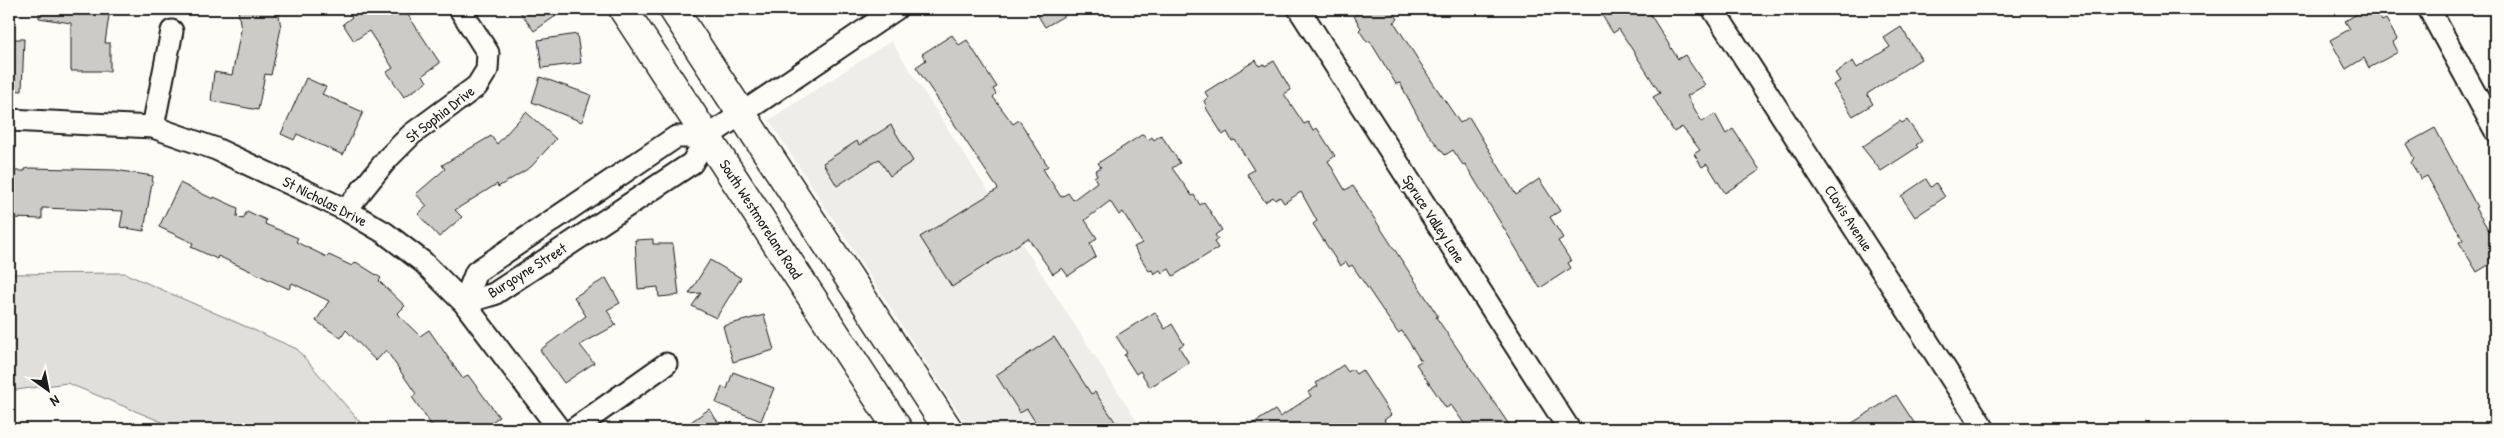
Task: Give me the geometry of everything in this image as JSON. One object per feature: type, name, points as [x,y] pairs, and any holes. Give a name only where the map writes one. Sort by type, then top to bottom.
[{"type":"main road","name":"South Westmoreland Road","points":[[623,9],[898,429]]},
{"type":"main road","points":[[673,9],[948,429]]},
{"type":"street","name":"St Sophia Drive","points":[[346,210],[388,158],[412,134],[477,86],[487,70],[488,53],[460,9]]},
{"type":"street","name":"Burgoyne Street","points":[[464,303],[494,294],[692,163],[707,137],[741,112],[896,9]]},
{"type":"street","name":"Spruce Valley Lane","points":[[1299,9],[1569,429]]},
{"type":"street","name":"Clovis Avenue","points":[[1713,9],[1984,429]]},
{"type":"street","points":[[2429,9],[2495,130]]},
{"type":"street","points":[[153,127],[172,31]]},
{"type":"street","name":"St Nicholas Drive","points":[[9,120],[153,127],[216,148],[346,210],[385,233],[423,262],[464,303],[559,429]]},
{"type":"street","name":"Burgoyne Street","points":[[464,303],[476,272],[676,137],[707,137]]},
{"type":"street","points":[[574,429],[666,364]]},
{"type":"shaded area","points":[[891,41],[1142,429],[969,429],[769,120]]},
{"type":"shaded area","points":[[124,273],[297,349],[366,429],[179,429],[67,383],[9,391],[9,274]]},
{"type":"building","points":[[40,9],[110,9],[105,43],[110,43],[110,71],[71,71],[71,23],[39,18]]},
{"type":"building","points":[[238,9],[278,9],[281,28],[271,75],[265,74],[258,110],[211,101],[214,72],[232,75],[241,30]]},
{"type":"building","points":[[347,9],[404,9],[440,63],[423,75],[427,82],[404,97],[387,72],[393,68],[369,31],[354,41],[343,24],[352,17]]},
{"type":"building","points":[[518,9],[566,9],[534,31]]},
{"type":"building","points":[[1034,9],[1076,9],[1045,27]]},
{"type":"building","points":[[1365,9],[1391,9],[1398,19],[1394,22],[1433,83],[1460,123],[1469,117],[1516,195],[1539,179],[1560,211],[1550,217],[1563,238],[1558,241],[1571,261],[1568,263],[1571,268],[1540,288],[1465,164],[1463,165],[1453,150],[1445,155],[1425,130],[1400,83],[1396,84],[1370,41],[1367,42],[1359,30],[1361,28],[1354,16]]},
{"type":"building","points":[[1598,9],[1647,9],[1678,59],[1685,55],[1705,85],[1687,96],[1702,122],[1715,114],[1726,134],[1733,129],[1760,170],[1725,193],[1707,164],[1702,167],[1694,154],[1700,150],[1682,127],[1674,132],[1653,97],[1660,93],[1619,29],[1613,33]]},
{"type":"building","points":[[2366,9],[2375,9],[2382,21],[2386,19],[2397,39],[2393,42],[2398,52],[2369,68],[2364,58],[2346,69],[2330,40],[2350,29],[2345,21]]},
{"type":"building","points":[[1901,27],[1921,59],[1867,94],[1873,104],[1853,116],[1833,85],[1840,81],[1835,73],[1853,61],[1857,68],[1890,47],[1884,38]]},
{"type":"building","points":[[577,34],[581,63],[542,68],[538,40]]},
{"type":"building","points":[[952,35],[959,45],[967,40],[997,87],[993,89],[996,94],[993,97],[1013,124],[1019,120],[1048,166],[1043,169],[1061,197],[1068,193],[1073,200],[1097,182],[1094,177],[1097,175],[1095,171],[1101,167],[1098,163],[1143,134],[1148,140],[1152,137],[1154,140],[1161,135],[1180,163],[1172,168],[1200,205],[1204,202],[1222,230],[1215,235],[1218,239],[1214,242],[1218,248],[1173,276],[1169,269],[1162,273],[1160,270],[1154,274],[1152,270],[1149,271],[1134,247],[1142,243],[1123,212],[1119,215],[1110,201],[1085,220],[1097,238],[1090,244],[1096,257],[1068,276],[1062,268],[1053,274],[1028,238],[952,287],[920,237],[998,189],[916,67],[926,60],[922,54]]},
{"type":"building","points":[[9,39],[24,39],[22,91],[9,90]]},
{"type":"building","points":[[1256,60],[1259,66],[1264,64],[1265,66],[1274,61],[1291,90],[1284,94],[1304,124],[1308,122],[1313,131],[1317,128],[1335,156],[1328,161],[1345,190],[1353,186],[1438,316],[1436,317],[1512,429],[1468,429],[1451,405],[1446,408],[1416,364],[1421,361],[1402,331],[1398,333],[1352,265],[1349,267],[1346,262],[1340,266],[1313,224],[1317,221],[1301,192],[1284,203],[1280,197],[1275,200],[1273,197],[1265,202],[1247,174],[1254,170],[1235,140],[1232,141],[1227,132],[1223,135],[1206,108],[1204,101],[1208,97],[1205,92]]},
{"type":"building","points":[[540,77],[591,95],[582,122],[532,102]]},
{"type":"building","points":[[306,78],[326,87],[322,94],[363,112],[343,155],[297,134],[294,140],[281,134]]},
{"type":"building","points":[[526,112],[556,139],[531,167],[498,187],[497,184],[455,210],[462,217],[439,237],[418,214],[427,206],[416,194],[445,169],[442,165],[491,136],[497,144]]},
{"type":"building","points":[[1907,120],[1922,141],[1916,145],[1918,147],[1881,171],[1862,147],[1900,121],[1902,123]]},
{"type":"building","points":[[891,125],[913,161],[890,176],[879,159],[837,186],[823,163],[857,141],[859,145]]},
{"type":"building","points":[[2435,128],[2477,207],[2475,208],[2495,240],[2495,261],[2477,272],[2459,242],[2463,240],[2427,176],[2421,179],[2411,163],[2414,158],[2406,144]]},
{"type":"building","points":[[25,169],[115,170],[153,176],[144,231],[120,227],[123,211],[42,208],[42,219],[13,218],[15,171],[25,171]]},
{"type":"building","points":[[1926,179],[1931,187],[1936,183],[1945,197],[1915,217],[1901,196]]},
{"type":"building","points":[[180,183],[213,199],[214,197],[238,208],[237,217],[243,219],[247,211],[266,220],[265,224],[298,238],[296,242],[327,257],[329,255],[352,266],[356,262],[381,278],[379,281],[405,306],[397,314],[420,336],[429,330],[463,379],[468,375],[499,417],[493,421],[498,429],[434,429],[412,397],[416,394],[386,350],[376,361],[346,330],[341,338],[316,321],[329,301],[292,283],[289,289],[218,256],[217,259],[191,247],[193,243],[159,227]]},
{"type":"building","points":[[653,239],[653,244],[673,244],[679,295],[659,297],[658,287],[638,289],[635,240]]},
{"type":"building","points":[[710,260],[741,278],[716,318],[692,306],[701,293],[689,294]]},
{"type":"building","points":[[606,278],[620,303],[607,310],[616,325],[580,345],[594,363],[564,383],[540,350],[586,316],[574,297]]},
{"type":"building","points":[[1155,312],[1165,329],[1172,324],[1184,344],[1179,347],[1189,363],[1150,387],[1140,371],[1136,374],[1124,355],[1127,353],[1116,336]]},
{"type":"building","points":[[764,315],[774,350],[733,362],[723,326]]},
{"type":"building","points":[[1054,337],[1091,394],[1095,392],[1120,429],[1040,429],[1027,409],[1020,413],[996,375]]},
{"type":"building","points":[[1343,365],[1348,372],[1352,369],[1356,374],[1362,370],[1391,415],[1384,420],[1390,429],[1244,429],[1275,410],[1280,417],[1311,396],[1308,392],[1318,386],[1316,383]]},
{"type":"building","points":[[733,372],[774,388],[761,421],[716,403],[722,387],[727,389]]},
{"type":"building","points":[[1896,395],[1915,424],[1906,429],[1843,429]]},
{"type":"building","points":[[709,409],[723,429],[681,429]]}]
